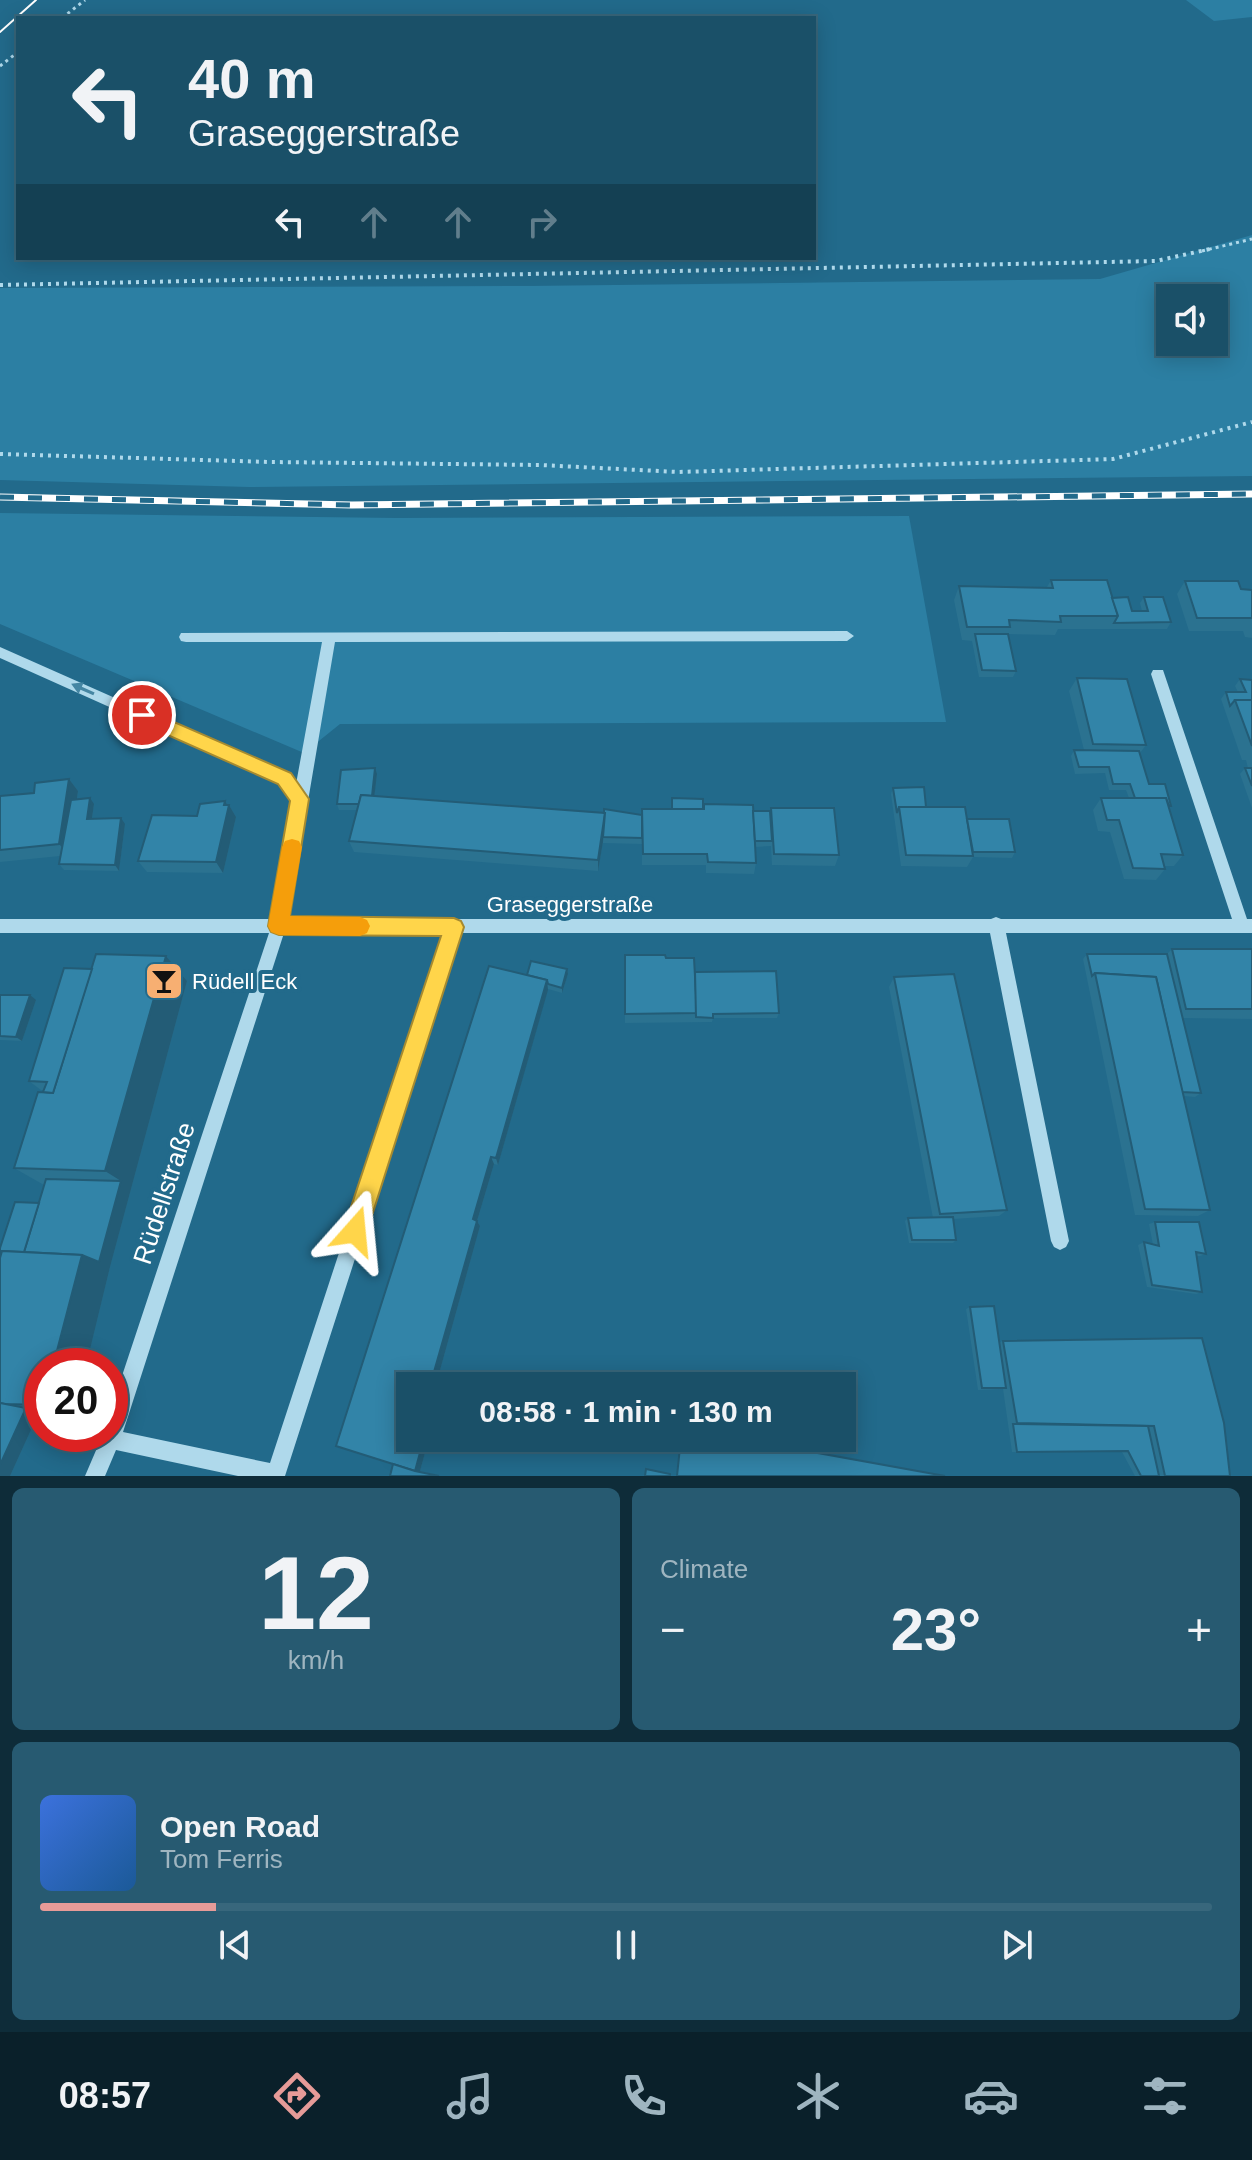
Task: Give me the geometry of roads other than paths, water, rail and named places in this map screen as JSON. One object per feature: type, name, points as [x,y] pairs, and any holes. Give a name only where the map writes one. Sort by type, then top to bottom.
[{"type":"street","points":[[186,637],[847,636]]},
{"type":"street","name":"Rüdellstraße","points":[[128,1387],[279,926],[329,637]]},
{"type":"street","points":[[0,652],[284,779],[300,799]]},
{"type":"street","name":"Graseggerstraße","points":[[0,926],[1247,926],[1158,674]]},
{"type":"street","points":[[996,924],[1060,1241]]},
{"type":"street","points":[[128,1443],[276,1474],[454,927]]},
{"type":"street","name":"Rüdellstraße","points":[[95,1476],[105,1452]]},
{"type":"tram line","points":[[18,16],[36,0]]},
{"type":"tram line","points":[[0,32],[16,18]]},
{"type":"railway","points":[[0,497],[352,505],[1252,494]]},
{"type":"place","name":"Rüdell Eck","points":[[164,981]]}]
